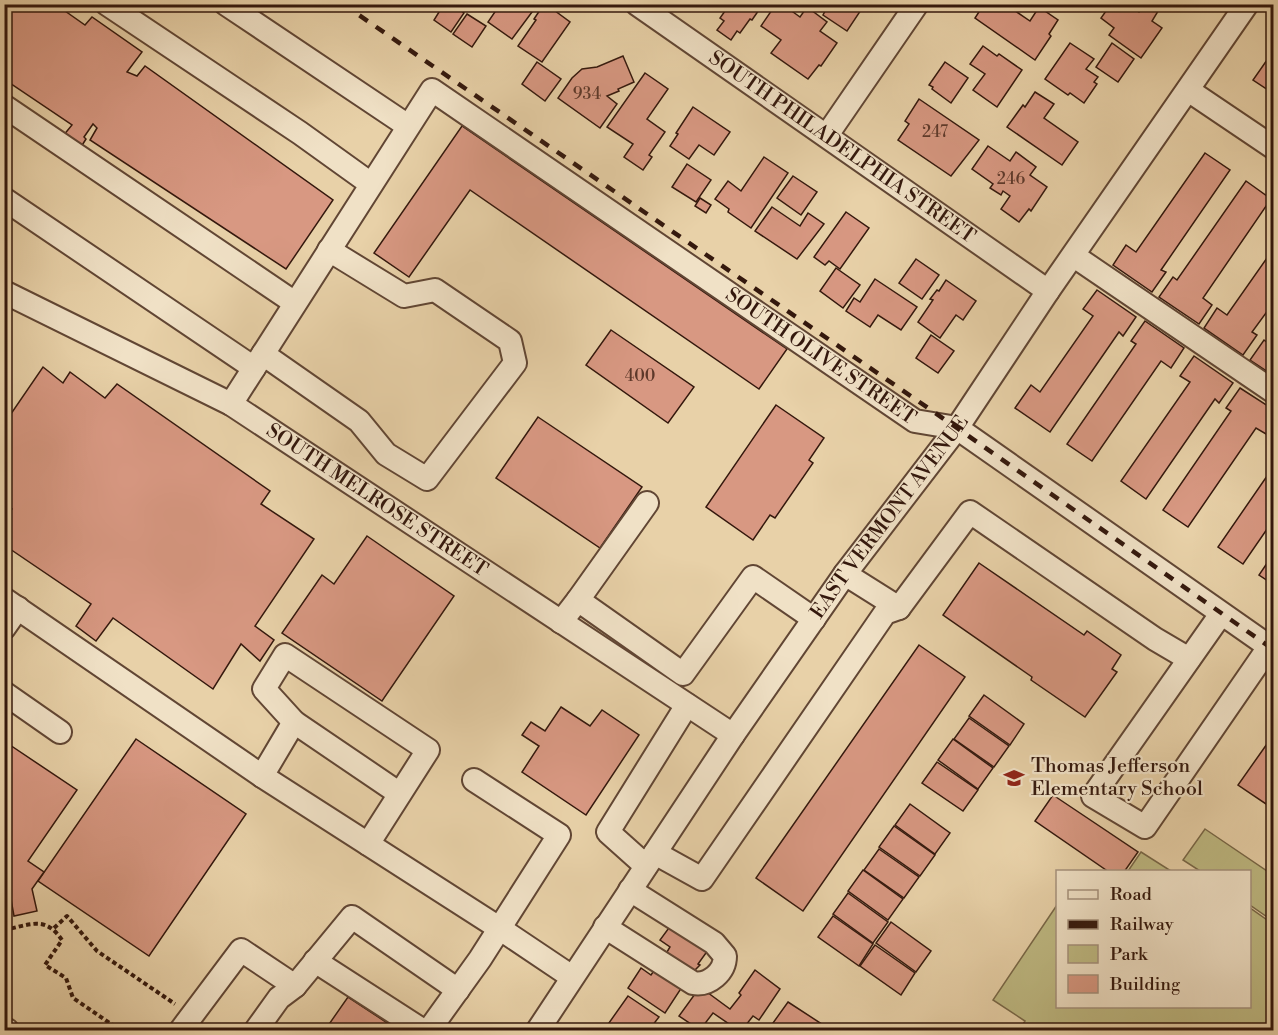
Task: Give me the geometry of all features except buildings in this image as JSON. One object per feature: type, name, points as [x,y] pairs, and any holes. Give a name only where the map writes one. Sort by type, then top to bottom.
[{"type":"street","points":[[226,4],[408,126],[231,405]]},
{"type":"street","name":"SOUTH PHILADELPHIA STREET","points":[[637,4],[1048,291]]},
{"type":"street","points":[[827,135],[918,4]]},
{"type":"street","name":"EAST VERMONT AVENUE","points":[[538,1030],[733,735],[845,574],[957,428],[1048,291],[1247,4]]},
{"type":"street","points":[[108,5],[371,184]]},
{"type":"street","name":"SOUTH OLIVE STREET","points":[[408,126],[432,90],[915,421],[957,428],[1271,648]]},
{"type":"street","points":[[1188,90],[1274,148]]},
{"type":"street","points":[[4,106],[295,303]]},
{"type":"street","points":[[4,199],[359,422],[386,454],[427,479],[515,363],[510,341],[435,290],[404,296],[329,250]]},
{"type":"street","points":[[1074,256],[1274,392]]},
{"type":"street","name":"SOUTH MELROSE STREET","points":[[4,292],[231,405],[733,735]]},
{"type":"street","points":[[561,622],[647,503]]},
{"type":"street","points":[[687,705],[608,832],[650,859],[702,879],[885,613],[899,608],[970,512],[1155,639],[1189,659]]},
{"type":"street","points":[[845,574],[899,608]]},
{"type":"street","points":[[578,600],[683,674],[753,577],[814,619]]},
{"type":"street","points":[[4,628],[11,603],[262,776],[572,977]]},
{"type":"street","points":[[1221,614],[1093,796],[1145,827],[1271,648]]},
{"type":"street","points":[[368,844],[400,794],[428,750],[285,655],[264,688],[294,722],[400,794]]},
{"type":"street","points":[[4,693],[60,732]]},
{"type":"street","points":[[262,776],[294,722]]},
{"type":"street","points":[[429,1030],[480,959],[559,835],[474,780]]},
{"type":"street","points":[[605,927],[693,983],[703,984],[712,980],[725,963],[725,956],[714,944],[630,890]]},
{"type":"street","points":[[256,1030],[279,998],[295,986],[352,917],[458,990]]},
{"type":"street","points":[[182,1030],[241,951],[295,986]]},
{"type":"street","points":[[315,961],[422,1030]]},
{"type":"path","points":[[54,928],[67,916],[97,951],[167,999]]},
{"type":"path","points":[[4,930],[40,923],[54,928],[62,940],[45,965],[66,978],[73,998],[120,1030]]},
{"type":"green space","points":[[1205,829],[1273,875],[1273,914],[1270,919],[1251,906],[1251,870],[1198,870],[1183,860]]},
{"type":"green space","points":[[1141,852],[1169,870],[1129,870]]},
{"type":"green space","points":[[1056,906],[1056,1008],[1251,1008],[1251,909],[1273,924],[1273,1030],[1019,1030],[1025,1021],[993,1000]]},
{"type":"railway","points":[[343,4],[1274,650]]},
{"type":"place","name":"Thomas Jefferson Elementary School","points":[[1014,778]]}]
